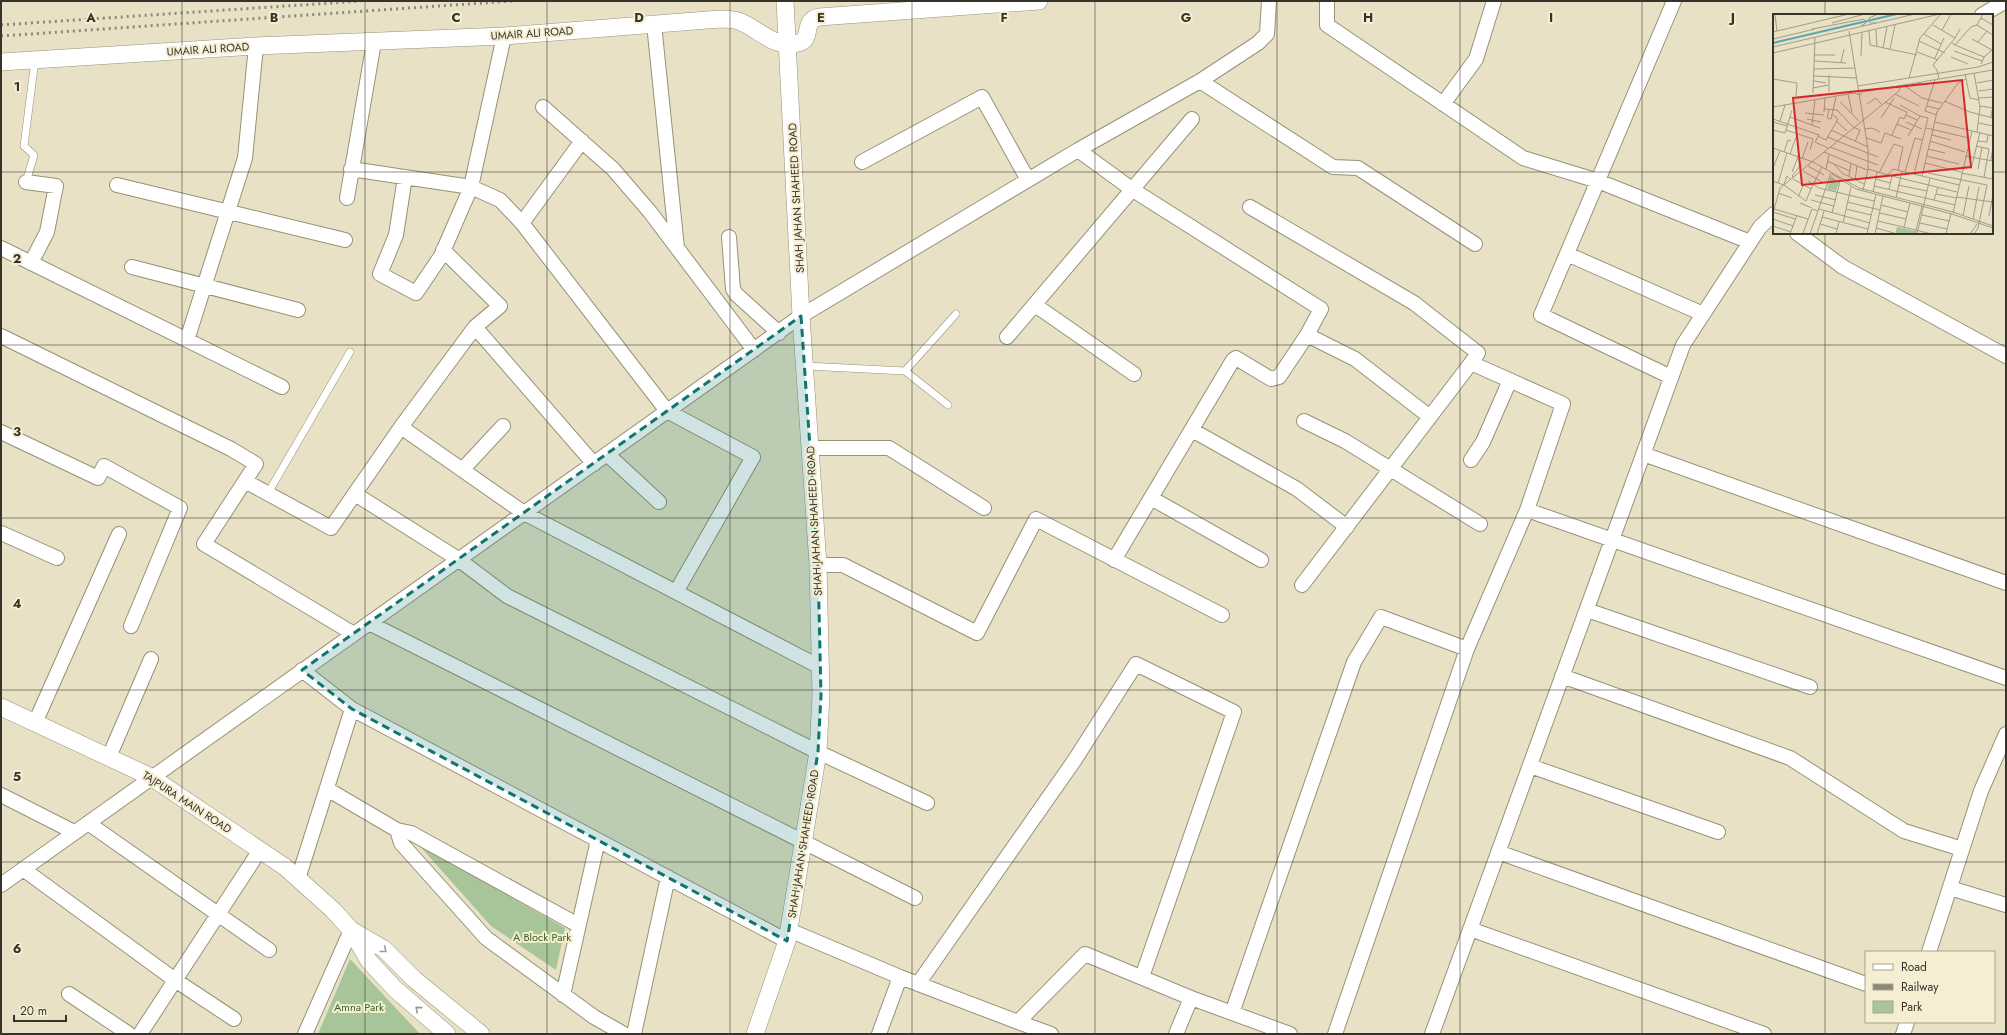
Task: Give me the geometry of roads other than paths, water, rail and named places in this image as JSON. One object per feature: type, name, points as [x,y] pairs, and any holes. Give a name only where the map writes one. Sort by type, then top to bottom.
[{"type":"street","name":"SHAH JAHAN SHAHEED ROAD","points":[[755,1034],[788,936],[818,752],[821,695],[818,565],[809,448],[806,366],[801,316],[785,1]]},
{"type":"street","name":"UMAIR ALI ROAD","points":[[1,62],[256,46],[504,36],[730,19],[740,21],[772,42],[797,43],[805,39],[808,34],[812,18],[1039,1]]},
{"type":"street","points":[[1,885],[801,316],[1078,150],[1200,81],[1258,44],[1267,34],[1269,1]]},
{"type":"street","points":[[1327,1],[1327,25],[1523,158],[1598,181],[1750,242]]},
{"type":"street","points":[[1443,104],[1476,60],[1494,1]]},
{"type":"street","points":[[1671,377],[1541,315],[1674,1]]},
{"type":"street","points":[[1984,14],[2006,1]]},
{"type":"street","points":[[654,24],[677,248]]},
{"type":"street","points":[[405,177],[396,236],[380,274],[416,293],[443,250],[471,187],[504,36]]},
{"type":"street","points":[[346,198],[374,42]]},
{"type":"street","points":[[187,340],[245,158],[256,46]]},
{"type":"street","points":[[1200,81],[1333,167],[1358,168],[1475,244]]},
{"type":"street","points":[[862,162],[982,97],[1028,180]]},
{"type":"street","points":[[543,107],[613,169],[650,212],[754,350]]},
{"type":"street","points":[[1007,337],[1036,305],[1192,119]]},
{"type":"street","points":[[522,223],[582,142]]},
{"type":"street","points":[[1078,150],[1133,190],[1321,309],[1307,335],[1279,377],[1274,379],[1236,358],[1114,560]]},
{"type":"street","points":[[351,169],[471,187],[500,200],[522,223],[667,411],[753,457],[676,592]]},
{"type":"street","points":[[26,182],[56,186],[47,232],[30,263]]},
{"type":"street","points":[[117,185],[345,240]]},
{"type":"street","points":[[1250,207],[1414,303],[1478,353],[1302,585]]},
{"type":"street","points":[[1432,1034],[1683,345],[1760,227],[1773,216]]},
{"type":"street","points":[[1798,234],[1843,267],[2006,356]]},
{"type":"street","points":[[729,237],[733,289],[736,294],[779,333]]},
{"type":"street","points":[[1,248],[282,387]]},
{"type":"street","points":[[245,481],[332,528],[401,427],[474,327],[500,306],[443,250]]},
{"type":"street","points":[[1567,254],[1703,314]]},
{"type":"street","points":[[132,267],[298,310]]},
{"type":"street","points":[[1036,305],[1134,374]]},
{"type":"street","points":[[474,327],[594,464]]},
{"type":"street","points":[[1307,335],[1355,359],[1430,417]]},
{"type":"street","points":[[1,336],[237,452],[256,464],[204,544],[354,634]]},
{"type":"street","points":[[1335,1034],[1467,649],[1527,510],[1563,404],[1471,363]]},
{"type":"street","points":[[1471,460],[1483,442],[1510,380]]},
{"type":"street","points":[[1304,421],[1345,441],[1480,524]]},
{"type":"street","points":[[462,470],[503,426]]},
{"type":"street","points":[[401,427],[524,513],[820,667]]},
{"type":"street","points":[[1192,430],[1297,489],[1347,527]]},
{"type":"street","points":[[1,432],[98,478],[104,466],[180,508],[131,626]]},
{"type":"street","points":[[809,448],[889,448],[984,508]]},
{"type":"street","points":[[607,454],[659,502]]},
{"type":"street","points":[[1643,454],[2006,583]]},
{"type":"street","points":[[355,494],[458,559],[507,596],[818,752],[927,803]]},
{"type":"street","points":[[1151,498],[1261,560]]},
{"type":"street","points":[[1527,510],[2006,678]]},
{"type":"street","points":[[818,565],[843,565],[977,633],[1036,519],[1222,615]]},
{"type":"street","points":[[1,533],[57,558]]},
{"type":"street","points":[[35,723],[119,534]]},
{"type":"street","points":[[1587,610],[1810,687]]},
{"type":"street","points":[[1232,1013],[1354,662],[1381,617],[1467,649]]},
{"type":"street","points":[[369,623],[915,898]]},
{"type":"street","points":[[109,757],[151,659]]},
{"type":"street","points":[[918,984],[1074,760],[1136,664],[1234,712],[1142,977]]},
{"type":"street","points":[[302,670],[352,708],[668,877],[788,936],[1051,1034]]},
{"type":"street","points":[[1562,676],[1790,758],[1904,831],[1962,849]]},
{"type":"street","name":"TAJPURA MAIN ROAD","points":[[1,707],[151,777],[285,867],[333,910],[351,930],[369,961],[395,989],[447,1034]]},
{"type":"street","points":[[298,879],[352,708]]},
{"type":"street","points":[[1929,951],[1981,790],[2006,734]]},
{"type":"street","points":[[1530,766],[1718,832]]},
{"type":"street","points":[[327,789],[397,830],[411,833],[578,925]]},
{"type":"street","points":[[2,798],[74,832]]},
{"type":"street","points":[[88,823],[268,950]]},
{"type":"street","points":[[397,830],[401,843],[486,938],[594,1018],[624,1034]]},
{"type":"street","points":[[564,995],[578,925],[598,840]]},
{"type":"street","points":[[140,1034],[260,850]]},
{"type":"street","points":[[1498,852],[1865,984]]},
{"type":"street","points":[[23,869],[175,980],[234,1019]]},
{"type":"street","points":[[634,1034],[668,877]]},
{"type":"street","points":[[1950,888],[2006,905]]},
{"type":"street","points":[[1470,929],[1764,1034]]},
{"type":"street","points":[[305,1034],[351,930]]},
{"type":"street","name":"TAJPURA MAIN ROAD","points":[[351,930],[384,949],[414,979],[481,1034]]},
{"type":"street","points":[[1018,1022],[1085,954],[1191,998],[1290,1034]]},
{"type":"street","points":[[879,1034],[900,977]]},
{"type":"street","points":[[69,994],[129,1034]]},
{"type":"street","points":[[1176,1034],[1191,998]]},
{"type":"street","points":[[1903,1034],[1907,1023]]},
{"type":"lane","points":[[26,182],[34,155],[24,146],[35,60]]},
{"type":"lane","points":[[905,371],[956,314]]},
{"type":"lane","points":[[268,493],[350,352]]},
{"type":"lane","points":[[806,366],[905,371],[948,405]]},
{"type":"railway","points":[[1,25],[361,1]]},
{"type":"railway","points":[[1,36],[512,1]]},
{"type":"park label","name":"A Block Park","points":[[542,937]]},
{"type":"park label","name":"Amna Park","points":[[359,1007]]}]
